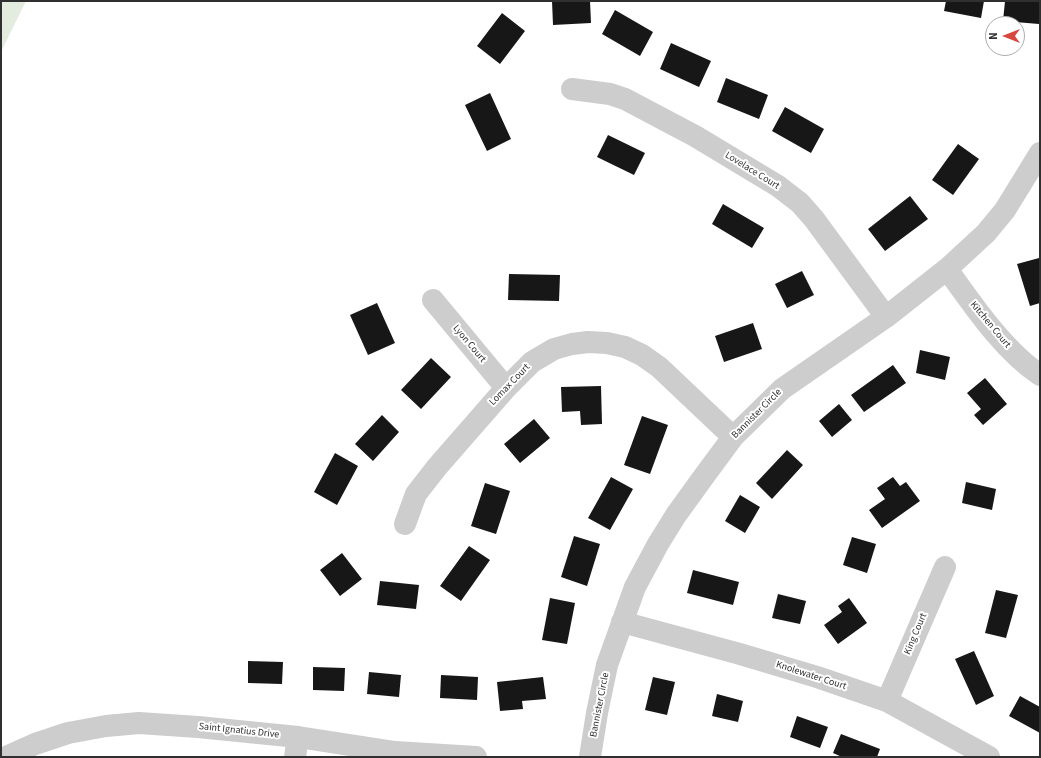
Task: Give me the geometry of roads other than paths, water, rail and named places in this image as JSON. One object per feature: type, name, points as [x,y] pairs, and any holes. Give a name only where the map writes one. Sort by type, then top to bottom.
[{"type":"street","name":"Lovelace Court","points":[[572,89],[610,94],[626,99],[695,136],[778,186],[800,203],[814,219],[886,317]]},
{"type":"street","name":"Bannister Circle","points":[[590,757],[607,665],[635,587],[676,515],[702,478],[734,437],[782,389],[886,317],[968,251],[991,228],[1005,210],[1040,153]]},
{"type":"street","name":"Kitchen Court","points":[[946,269],[980,314],[1019,359],[1040,374]]},
{"type":"street","name":"Lyon Court","points":[[433,300],[506,388]]},
{"type":"street","name":"Lomax Court","points":[[405,524],[416,494],[437,467],[506,388],[532,362],[554,349],[572,344],[588,342],[607,343],[625,347],[636,352],[659,367],[734,437]]},
{"type":"street","name":"King Court","points":[[887,701],[945,567]]},
{"type":"street","name":"Knolewater Court","points":[[622,622],[740,654],[817,677],[887,701],[989,757]]},
{"type":"street","name":"Saint Ignatius Drive","points":[[6,757],[35,744],[68,734],[106,726],[139,723],[198,727],[297,747],[476,757]]}]
